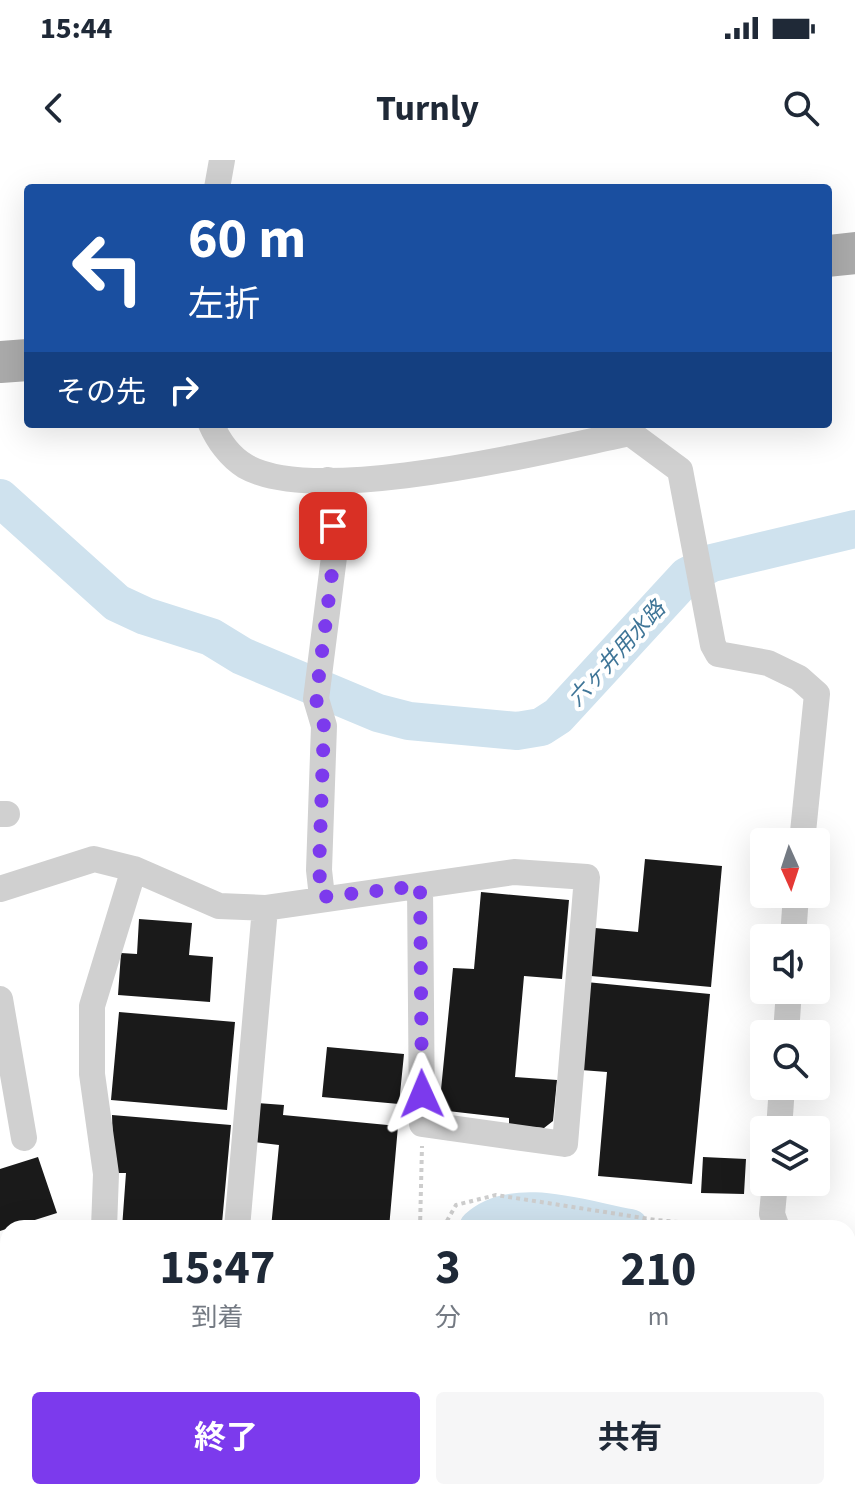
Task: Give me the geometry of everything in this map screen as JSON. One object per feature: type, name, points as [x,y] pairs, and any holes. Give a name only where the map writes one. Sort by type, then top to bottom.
[{"type":"main road","points":[[832,256],[855,253]]},
{"type":"main road","points":[[832,281],[855,278]]},
{"type":"main road","points":[[0,336],[24,333]]},
{"type":"main road","points":[[0,362],[24,360]]},
{"type":"street","points":[[218,184],[222,160]]},
{"type":"street","points":[[213,428],[218,440],[244,465],[271,476],[328,480],[448,471],[630,433],[680,470],[713,645],[718,654],[768,663],[799,678],[817,694],[803,828]]},
{"type":"street","points":[[320,882],[324,726],[318,692],[335,549],[328,480]]},
{"type":"street","points":[[0,889],[94,859],[134,869],[219,906],[265,908],[320,882],[420,886],[514,872],[587,877],[565,1144],[422,1124],[420,886]]},
{"type":"street","points":[[104,1220],[106,1174],[92,1074],[92,1006],[134,869]]},
{"type":"street","points":[[238,1220],[265,908]]},
{"type":"street","points":[[0,999],[24,1138]]},
{"type":"street","points":[[774,1196],[774,1220]]},
{"type":"path","points":[[420,1220],[422,1124]]},
{"type":"path","points":[[448,1220],[456,1205],[496,1195],[656,1220]]},
{"type":"building","points":[[645,859],[722,866],[711,987],[591,976],[595,928],[638,932]]},
{"type":"building","points":[[481,892],[569,900],[562,979],[524,976],[515,1077],[557,1080],[553,1121],[544,1128],[509,1125],[509,1118],[439,1110],[453,968],[474,969]]},
{"type":"building","points":[[139,919],[192,923],[189,955],[213,957],[210,1002],[118,995],[121,953],[137,954]]},
{"type":"building","points":[[586,982],[710,994],[692,1184],[598,1176],[607,1072],[581,1070]]},
{"type":"building","points":[[119,1012],[235,1022],[227,1110],[111,1100]]},
{"type":"building","points":[[327,1047],[404,1054],[399,1104],[322,1097]]},
{"type":"building","points":[[257,1103],[284,1105],[283,1115],[398,1126],[390,1220],[272,1220],[279,1145],[253,1142]]},
{"type":"building","points":[[112,1115],[231,1125],[222,1220],[123,1220],[126,1173],[114,1173]]},
{"type":"building","points":[[38,1157],[57,1213],[35,1220],[0,1220],[0,1169]]},
{"type":"building","points":[[703,1157],[746,1159],[744,1194],[701,1193]]},
{"type":"waterway","name":"六ヶ井用水路","points":[[0,498],[117,603],[145,616],[211,637],[242,656],[378,713],[409,721],[517,731],[541,727],[558,716],[687,576],[712,563],[855,529]]},
{"type":"waterway","points":[[490,1220],[531,1211],[592,1220]]},
{"type":"route","points":[[333,526],[335,549],[316,699],[324,726],[319,870],[322,897],[420,886],[422,1094]]}]
